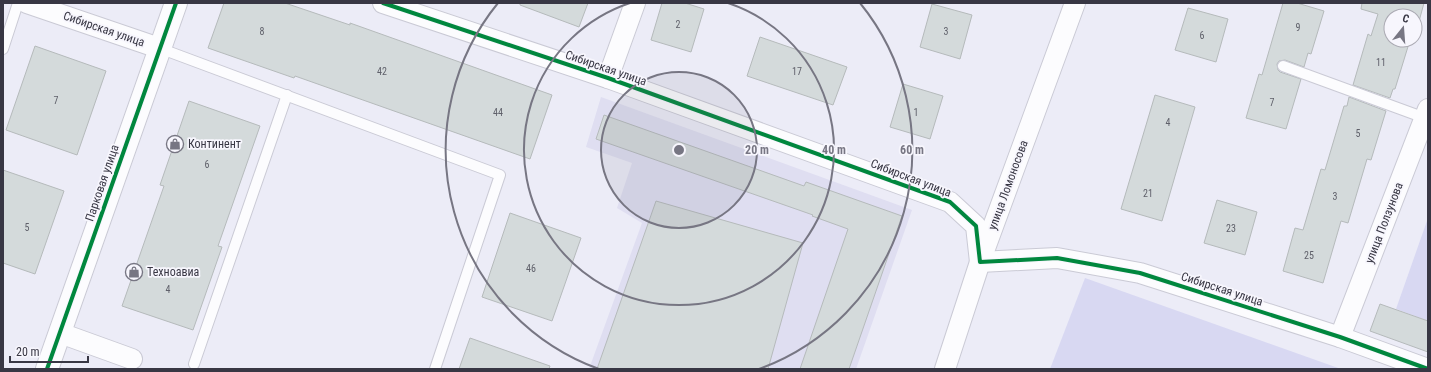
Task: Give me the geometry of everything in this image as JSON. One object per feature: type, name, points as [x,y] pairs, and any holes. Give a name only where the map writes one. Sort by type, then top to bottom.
[{"type":"street","name":"Сибирская улица","points":[[27,3],[159,48]]},
{"type":"street","name":"Парковая улица","points":[[47,369],[176,3]]},
{"type":"street","name":"Сибирская улица","points":[[383,3],[608,78],[950,202],[976,226],[980,262],[1057,258],[1140,273],[1340,337],[1428,369]]},
{"type":"street","points":[[608,78],[635,3]]},
{"type":"street","name":"улица Ломоносова","points":[[945,369],[980,262],[1075,3]]},
{"type":"street","name":"улица Ползунова","points":[[1340,337],[1426,114]]},
{"type":"street","points":[[60,333],[132,359]]},
{"type":"lane","points":[[3,49],[18,3]]},
{"type":"lane","points":[[159,48],[500,175],[435,369]]},
{"type":"lane","points":[[1283,66],[1426,114]]},
{"type":"lane","points":[[194,364],[287,95]]},
{"type":"shaded area","points":[[601,97],[912,210],[856,369],[589,369],[642,223],[617,208],[632,163],[586,147]]},
{"type":"shaded area","points":[[1428,218],[1428,321],[1396,309]]},
{"type":"shaded area","points":[[1085,278],[1341,369],[1050,369]]},
{"type":"building","points":[[224,3],[285,3],[350,25],[350,23],[552,95],[530,159],[295,76],[294,78],[208,48]]},
{"type":"building","points":[[520,3],[588,3],[579,27],[520,5]]},
{"type":"building","points":[[662,3],[685,3],[704,9],[691,52],[651,40]]},
{"type":"building","points":[[1283,3],[1297,3],[1324,11],[1311,54],[1308,53],[1304,67],[1285,60],[1279,61],[1277,64],[1280,72],[1301,79],[1286,129],[1246,118],[1259,74],[1262,75]]},
{"type":"building","points":[[1362,3],[1424,3],[1423,8],[1383,8],[1383,48],[1408,48],[1395,89],[1393,89],[1390,98],[1353,85],[1368,34],[1371,36],[1378,14],[1361,9]]},
{"type":"building","points":[[932,4],[972,15],[960,59],[920,47]]},
{"type":"building","points":[[1188,8],[1228,19],[1216,62],[1175,50]]},
{"type":"building","points":[[760,37],[847,67],[833,105],[747,76]]},
{"type":"building","points":[[35,46],[106,71],[77,155],[6,130]]},
{"type":"building","points":[[903,84],[943,96],[930,139],[890,127]]},
{"type":"building","points":[[1155,95],[1195,107],[1162,221],[1121,209]]},
{"type":"building","points":[[1349,97],[1386,111],[1371,160],[1367,159],[1348,223],[1341,221],[1323,283],[1283,271],[1295,228],[1303,230],[1321,169],[1325,170],[1344,106],[1347,106]]},
{"type":"building","points":[[189,101],[260,126],[218,246],[222,247],[193,330],[122,306],[164,186],[160,185]]},
{"type":"building","points":[[604,115],[804,186],[806,182],[902,216],[849,369],[800,369],[848,229],[812,216],[813,215],[596,139]]},
{"type":"building","points":[[3,170],[64,191],[35,274],[3,263]]},
{"type":"building","points":[[1217,200],[1257,212],[1245,255],[1204,243]]},
{"type":"building","points":[[656,201],[803,243],[768,369],[597,369]]},
{"type":"building","points":[[510,213],[581,238],[552,321],[482,297]]},
{"type":"building","points":[[1380,304],[1428,321],[1428,352],[1370,331]]},
{"type":"building","points":[[470,338],[550,366],[549,369],[459,369]]},
{"type":"cycle path","points":[[47,369],[176,3]]},
{"type":"cycle path","points":[[383,3],[608,78],[950,202],[976,226],[980,262],[1057,258],[1140,273],[1340,337],[1428,369]]},
{"type":"place","name":"Континент","points":[[175,144]]},
{"type":"place","name":"Техноавиа","points":[[134,272]]}]
